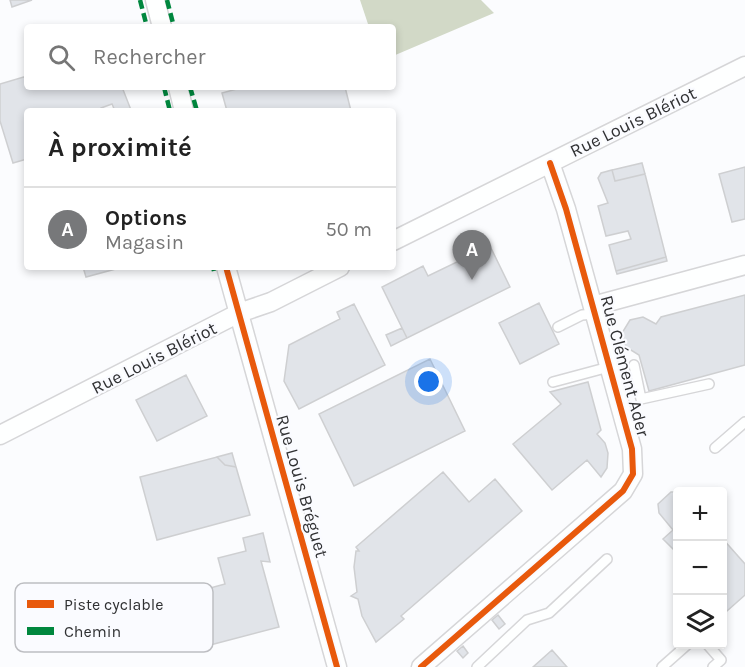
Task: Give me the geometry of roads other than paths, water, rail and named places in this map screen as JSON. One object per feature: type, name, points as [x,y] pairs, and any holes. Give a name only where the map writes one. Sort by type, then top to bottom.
[{"type":"street","points":[[155,0],[161,24]]},
{"type":"street","name":"Rue Louis Blériot","points":[[396,240],[745,66]]},
{"type":"street","points":[[179,90],[183,108]]},
{"type":"street","name":"Rue Clément Ader","points":[[425,666],[624,491],[633,474],[634,462],[615,388],[567,209],[550,163]]},
{"type":"street","points":[[594,310],[745,265]]},
{"type":"street","name":"Rue Louis Bréguet","points":[[227,270],[337,667]]},
{"type":"street","name":"Rue Louis Blériot","points":[[0,435],[239,313],[270,302],[334,270]]},
{"type":"lane","points":[[558,327],[594,310]]},
{"type":"lane","points":[[634,365],[641,399],[709,384]]},
{"type":"lane","points":[[553,382],[609,367]]},
{"type":"lane","points":[[615,388],[638,383]]},
{"type":"lane","points":[[715,448],[745,422]]},
{"type":"lane","points":[[477,667],[527,620],[549,613],[608,559]]},
{"type":"lane","points":[[663,667],[683,649]]},
{"type":"lane","points":[[711,649],[721,660],[713,667]]},
{"type":"place","name":"Options","points":[[472,280]]}]
